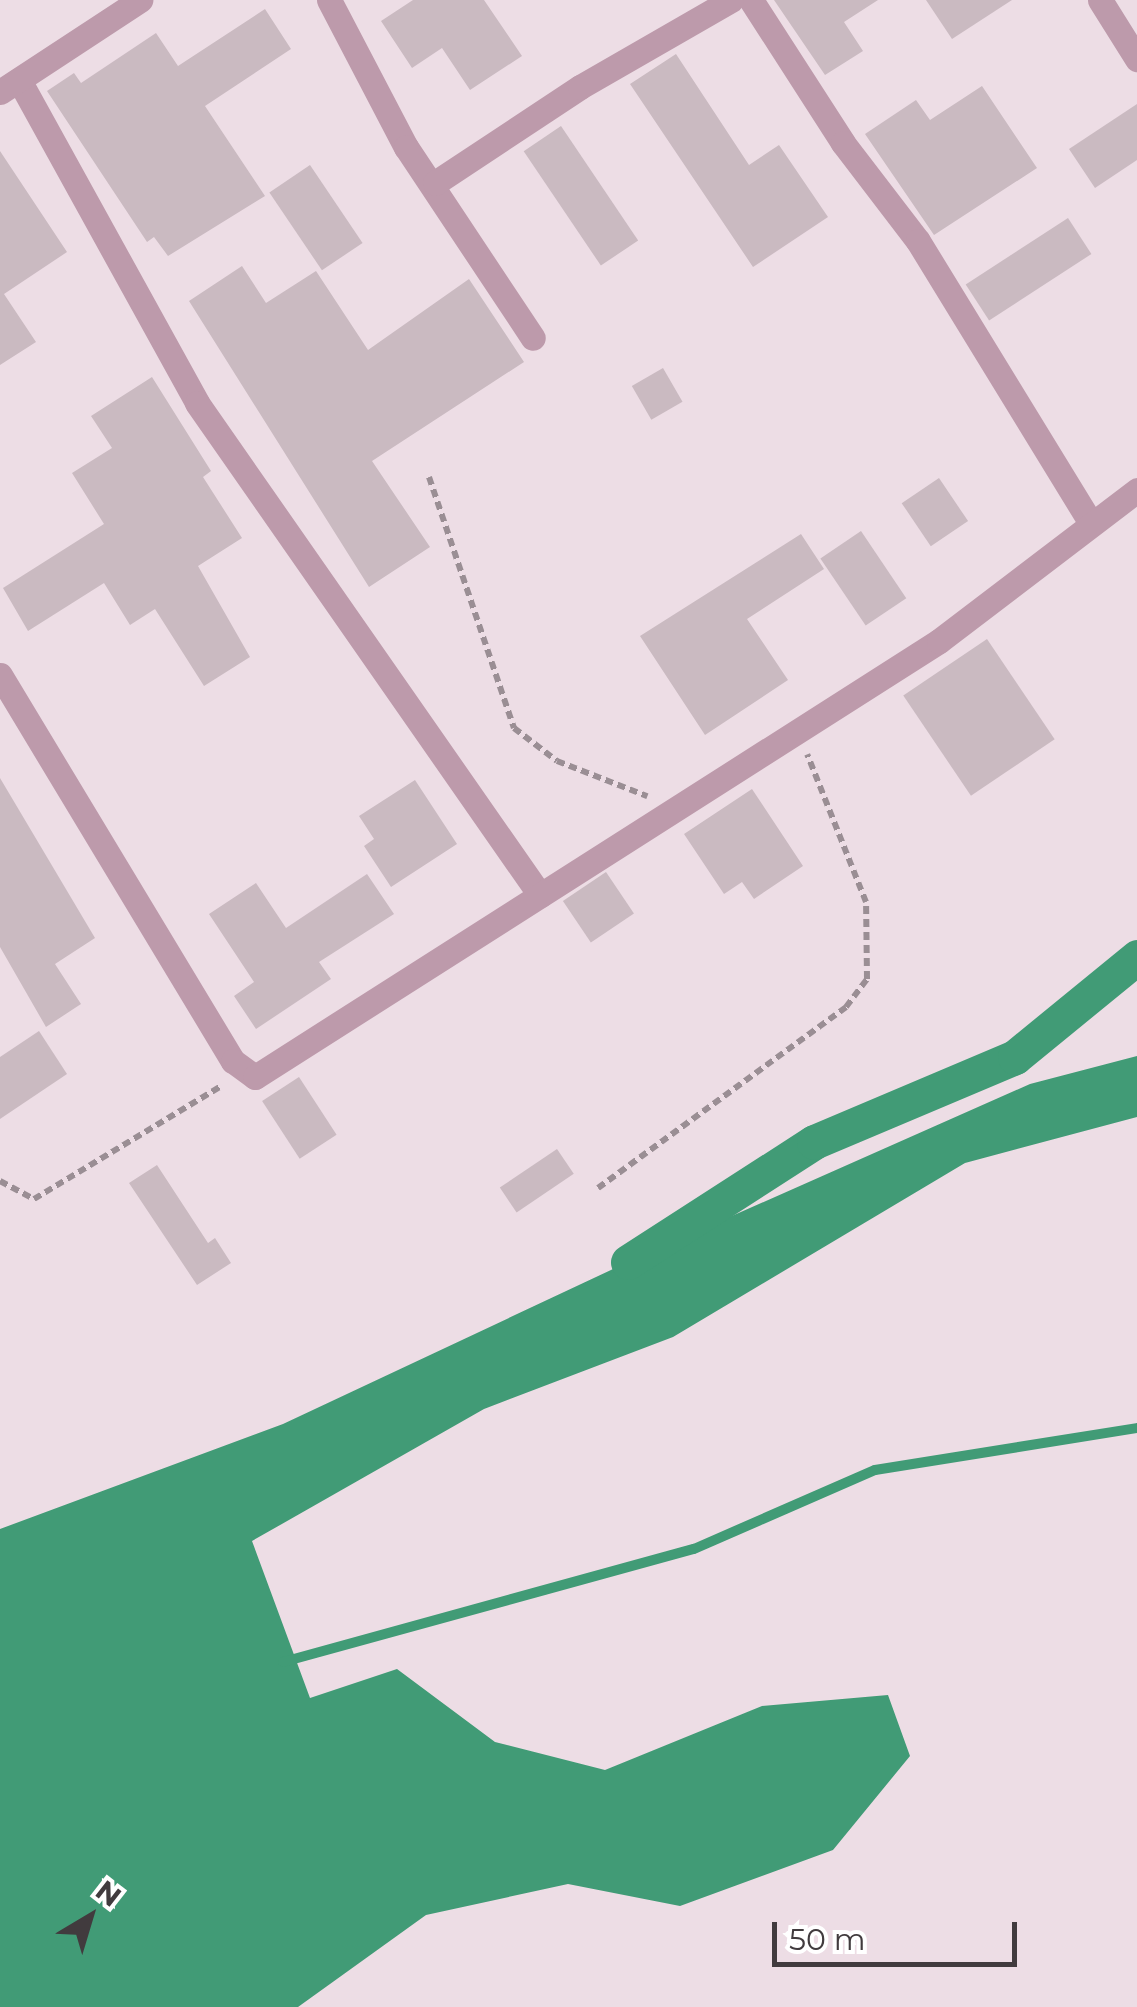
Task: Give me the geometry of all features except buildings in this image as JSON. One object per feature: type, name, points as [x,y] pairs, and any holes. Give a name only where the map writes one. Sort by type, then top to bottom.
[{"type":"street","points":[[140,0],[10,86],[197,403],[540,895]]},
{"type":"street","points":[[328,0],[406,147],[435,183],[533,338]]},
{"type":"street","points":[[435,183],[580,87],[731,0]]},
{"type":"street","points":[[751,0],[843,143],[918,241],[1090,522]]},
{"type":"street","points":[[1100,0],[1137,59]]},
{"type":"street","points":[[0,674],[243,1072],[256,1077],[939,640],[1137,490]]},
{"type":"path","points":[[429,477],[514,728],[557,761],[676,808]]},
{"type":"path","points":[[598,1188],[846,1007],[867,979],[866,902],[797,731]]},
{"type":"path","points":[[0,1181],[34,1199],[243,1072]]},
{"type":"shaded area","points":[[1137,1056],[1137,1117],[965,1163],[673,1337],[484,1409],[252,1541],[310,1698],[397,1669],[495,1742],[605,1770],[762,1706],[888,1695],[910,1756],[833,1850],[680,1906],[568,1884],[426,1915],[298,2007],[0,2007],[0,1529],[283,1424],[628,1262],[1030,1084]]},
{"type":"waterway","points":[[628,1262],[814,1142],[1015,1057],[1137,957]]},
{"type":"waterway","points":[[283,1662],[694,1549],[875,1470],[1137,1428]]}]
